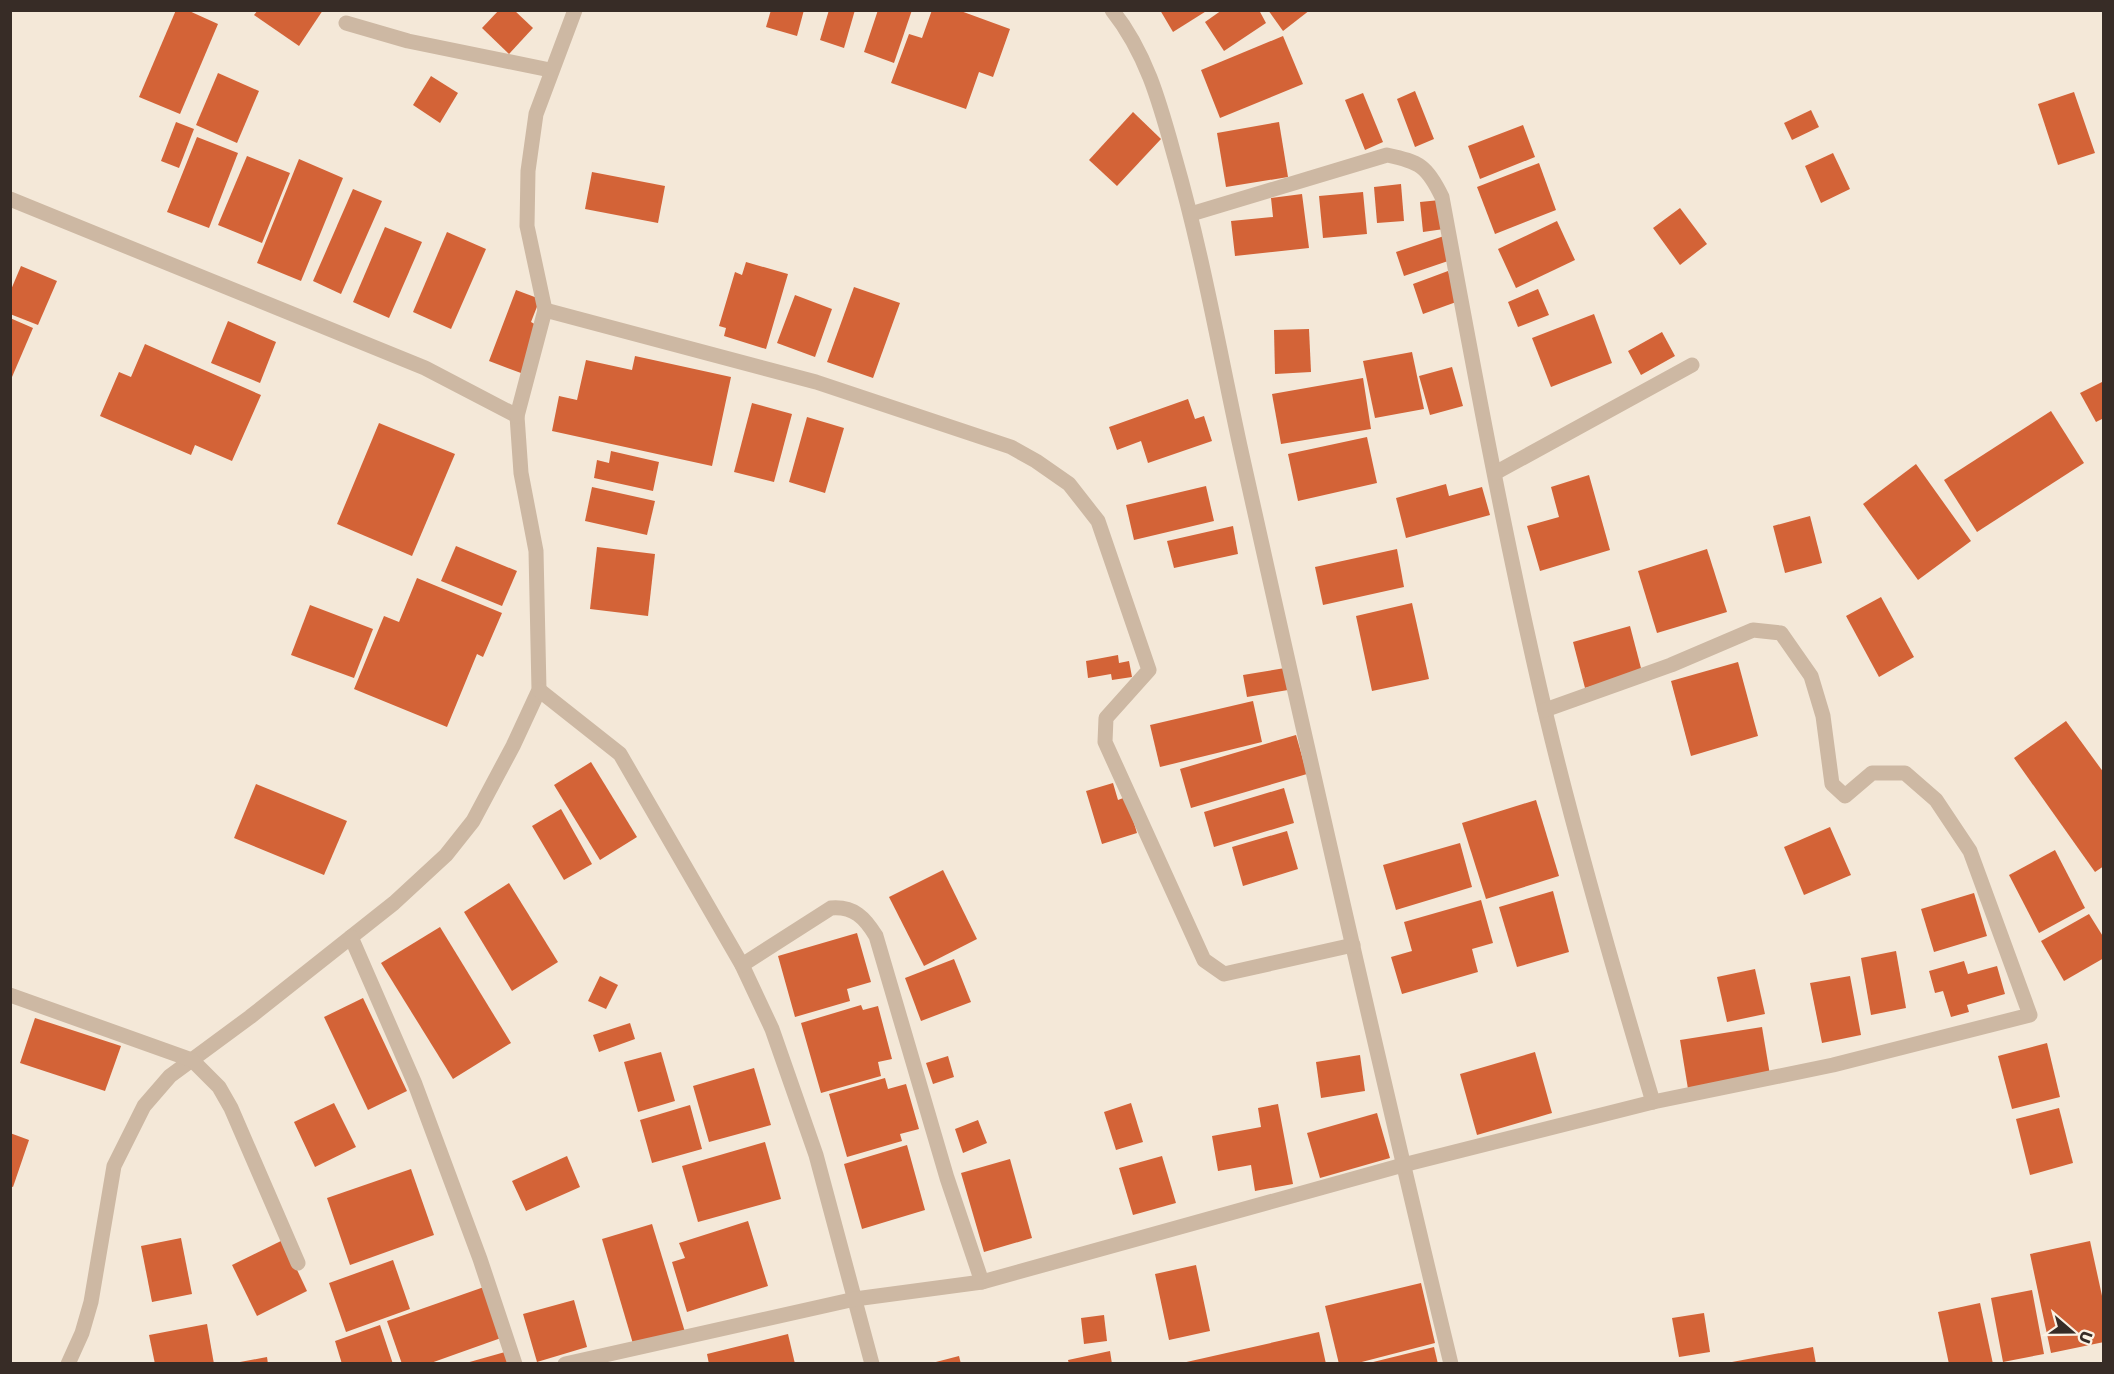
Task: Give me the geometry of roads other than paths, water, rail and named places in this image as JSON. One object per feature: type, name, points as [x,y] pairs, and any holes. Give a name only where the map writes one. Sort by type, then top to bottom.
[{"type":"street","points":[[68,1364],[82,1333],[91,1302],[114,1166],[144,1106],[170,1076],[394,903],[446,855],[473,821],[513,746],[539,690],[536,551],[521,473],[517,416],[545,310],[527,226],[528,171],[536,114],[550,70],[574,10]]},
{"type":"street","points":[[1112,10],[1129,32],[1154,83],[1191,214],[1239,443],[1403,1165],[1452,1364]]},
{"type":"street","points":[[346,23],[480,58],[550,70]]},
{"type":"street","points":[[1191,214],[1387,155],[1412,160],[1430,172],[1442,197],[1495,473],[1545,710],[1605,946],[1653,1102]]},
{"type":"street","points":[[10,199],[425,368],[517,416]]},
{"type":"street","points":[[545,310],[816,382],[1011,447],[1070,484],[1098,521],[1149,670],[1107,718],[1105,742],[1204,960],[1224,974],[1353,945]]},
{"type":"street","points":[[1495,473],[1692,365]]},
{"type":"street","points":[[565,1364],[855,1299],[982,1282],[1403,1165],[1653,1102],[1833,1065],[2030,1014],[1971,851],[1936,800],[1905,773],[1872,773],[1845,796],[1832,784],[1823,716],[1811,676],[1781,633],[1753,630],[1671,665],[1545,710]]},
{"type":"street","points":[[539,690],[620,754],[742,965],[772,1029],[816,1155],[872,1364]]},
{"type":"street","points":[[742,965],[831,908],[843,907],[855,911],[867,922],[876,936],[947,1178],[982,1282]]},
{"type":"street","points":[[351,937],[415,1084],[480,1259],[515,1364]]},
{"type":"street","points":[[10,995],[192,1060],[219,1087],[231,1108],[298,1263]]}]
